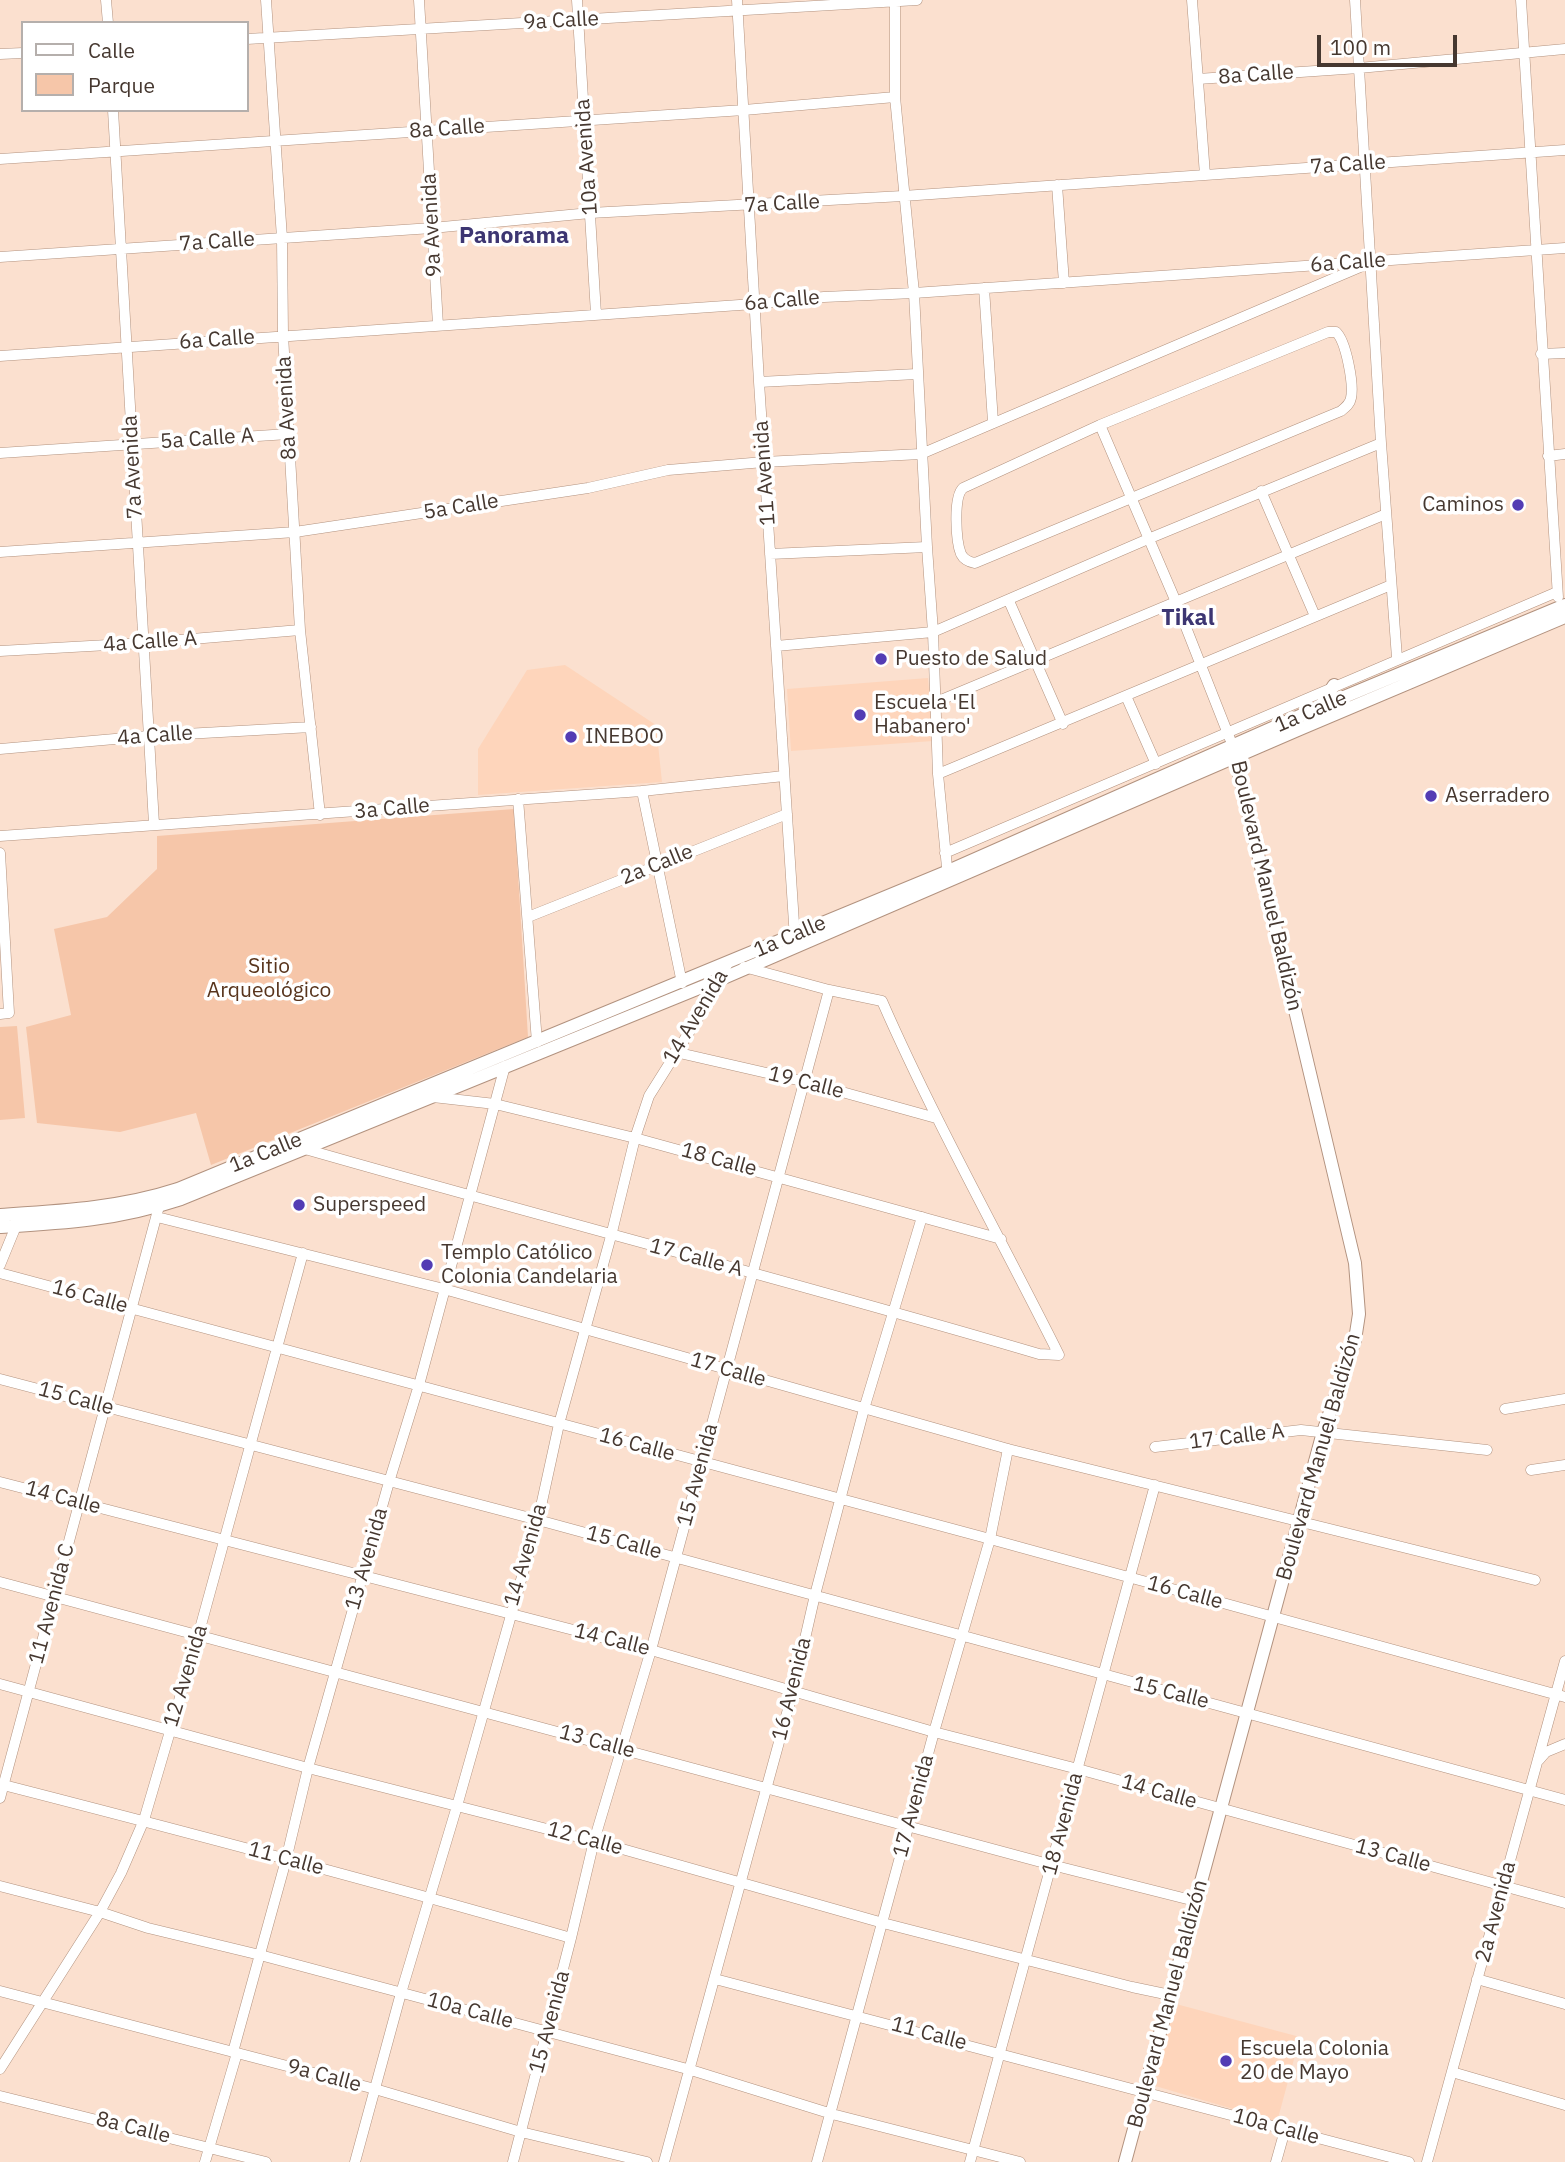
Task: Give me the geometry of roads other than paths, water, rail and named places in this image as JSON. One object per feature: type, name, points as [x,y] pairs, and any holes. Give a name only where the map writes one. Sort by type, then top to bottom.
[{"type":"main road","name":"1a Calle","points":[[0,1227],[16,1220],[180,1194],[537,1042],[795,941],[948,877],[1563,612]]},
{"type":"main road","name":"1a Calle","points":[[1298,724],[1320,707],[1479,648]]},
{"type":"main road","points":[[1320,707],[1334,685]]},
{"type":"main road","name":"Boulevard Manuel Baldizón","points":[[1125,2162],[1195,1900],[1275,1618],[1323,1432],[1355,1340],[1359,1314],[1355,1263],[1234,752]]},
{"type":"main road","name":"1a Calle","points":[[302,1144],[433,1097],[719,980],[738,963]]},
{"type":"main road","name":"1a Calle","points":[[0,1215],[16,1220],[85,1222],[158,1212],[180,1194]]},
{"type":"street","points":[[106,0],[108,21]]},
{"type":"street","name":"8a Avenida","points":[[266,0],[282,238],[283,335],[300,630],[320,815]]},
{"type":"street","name":"9a Avenida","points":[[419,0],[438,325]]},
{"type":"street","name":"10a Avenida","points":[[578,0],[596,314]]},
{"type":"street","name":"9a Calle","points":[[248,39],[579,21],[738,5],[917,0]]},
{"type":"street","points":[[1192,0],[1205,175]]},
{"type":"street","points":[[1355,0],[1381,443],[1397,658]]},
{"type":"street","points":[[1521,0],[1557,592],[1563,612]]},
{"type":"street","points":[[895,1],[895,97],[914,293],[938,774],[948,877]]},
{"type":"street","name":"11 Avenida","points":[[738,5],[769,554],[795,941]]},
{"type":"street","name":"8a Calle","points":[[1198,79],[1359,68],[1565,49]]},
{"type":"street","points":[[0,54],[21,52]]},
{"type":"street","name":"8a Calle","points":[[0,159],[744,110],[895,97]]},
{"type":"street","name":"7a Avenida","points":[[113,112],[154,824]]},
{"type":"street","name":"7a Calle","points":[[0,257],[432,228],[590,213],[750,206],[1565,150]]},
{"type":"street","points":[[1057,185],[1064,283]]},
{"type":"street","name":"6a Calle","points":[[0,356],[824,297],[1565,248]]},
{"type":"street","points":[[922,454],[1372,262]]},
{"type":"street","points":[[984,288],[993,422]]},
{"type":"street","points":[[1328,332],[1336,332],[1345,345],[1352,395],[1350,403],[1341,411],[975,564],[968,562],[961,553],[956,502],[958,492],[1100,425],[1328,332]]},
{"type":"street","points":[[1541,354],[1565,352]]},
{"type":"street","points":[[759,382],[917,374]]},
{"type":"street","points":[[1100,425],[1201,664],[1234,752]]},
{"type":"street","name":"5a Calle A","points":[[0,453],[288,434]]},
{"type":"street","points":[[776,646],[933,632],[1261,491],[1381,443]]},
{"type":"street","name":"5a Calle","points":[[0,552],[295,532],[588,488],[668,470],[922,454]]},
{"type":"street","points":[[1548,456],[1565,454]]},
{"type":"street","points":[[1261,491],[1315,616]]},
{"type":"street","points":[[936,702],[1387,514]]},
{"type":"street","points":[[769,554],[926,547]]},
{"type":"street","points":[[938,774],[1391,585]]},
{"type":"street","name":"1a Calle","points":[[945,853],[1557,592]]},
{"type":"street","points":[[1009,601],[1063,724]]},
{"type":"street","name":"4a Calle A","points":[[0,651],[300,630]]},
{"type":"street","points":[[1126,696],[1156,764]]},
{"type":"street","name":"4a Calle","points":[[0,749],[149,736],[311,727]]},
{"type":"street","name":"3a Calle","points":[[0,836],[642,791],[784,776]]},
{"type":"street","points":[[642,791],[682,983]]},
{"type":"street","points":[[519,799],[537,1042]]},
{"type":"street","name":"2a Calle","points":[[528,917],[786,814]]},
{"type":"street","points":[[0,853],[5,1013]]},
{"type":"street","points":[[738,963],[829,990],[882,1001],[936,1118],[1002,1239]]},
{"type":"street","name":"14 Avenida","points":[[355,2162],[538,1520],[559,1424],[635,1138],[649,1096],[719,980]]},
{"type":"street","name":"15 Avenida","points":[[513,2162],[594,1841],[651,1650],[829,990]]},
{"type":"street","name":"19 Calle","points":[[675,1052],[806,1082],[936,1118]]},
{"type":"street","name":"13 Avenida","points":[[205,2162],[308,1768],[388,1482],[419,1385],[505,1066]]},
{"type":"street","name":"18 Calle","points":[[433,1097],[495,1104],[635,1138],[1002,1239]]},
{"type":"street","name":"17 Calle A","points":[[302,1144],[469,1196],[611,1236],[1039,1354],[1059,1355],[1002,1239]]},
{"type":"street","name":"17 Calle","points":[[158,1212],[584,1328],[726,1371],[1008,1449],[1299,1521]]},
{"type":"street","name":"11 Avenida C","points":[[0,1798],[158,1212]]},
{"type":"street","name":"16 Avenida","points":[[664,2162],[793,1691],[815,1595],[864,1409],[922,1217]]},
{"type":"street","points":[[0,1265],[16,1220]]},
{"type":"street","name":"12 Avenida","points":[[0,2069],[100,1912],[121,1873],[144,1819],[198,1636],[303,1253]]},
{"type":"street","name":"16 Calle","points":[[0,1273],[1275,1618]]},
{"type":"street","name":"15 Calle","points":[[0,1379],[538,1520],[1103,1676],[1247,1712]]},
{"type":"street","points":[[1505,1409],[1565,1399]]},
{"type":"street","name":"17 Calle A","points":[[1154,1447],[1301,1430],[1487,1450]]},
{"type":"street","name":"17 Avenida","points":[[817,2162],[934,1732],[990,1539],[1008,1449]]},
{"type":"street","points":[[1531,1470],[1565,1465]]},
{"type":"street","name":"14 Calle","points":[[0,1482],[651,1650],[934,1732],[1079,1769],[1222,1810]]},
{"type":"street","name":"18 Avenida","points":[[970,2162],[1155,1485]]},
{"type":"street","points":[[1299,1521],[1535,1580]]},
{"type":"street","name":"13 Calle","points":[[0,1582],[1052,1865],[1195,1900]]},
{"type":"street","points":[[1275,1618],[1560,1695]]},
{"type":"street","name":"2a Avenida","points":[[1427,2162],[1528,1790],[1560,1695],[1565,1661]]},
{"type":"street","name":"12 Calle","points":[[0,1684],[308,1768],[594,1841],[883,1923],[1170,1995]]},
{"type":"street","points":[[1247,1712],[1565,1800]]},
{"type":"street","points":[[1536,1763],[1546,1752],[1565,1744]]},
{"type":"street","name":"11 Calle","points":[[2,1785],[144,1819],[286,1860],[429,1896],[571,1938]]},
{"type":"street","name":"13 Calle","points":[[1222,1810],[1565,1903]]},
{"type":"street","name":"10a Calle","points":[[0,1886],[100,1912],[148,1928],[260,1955],[691,2070],[832,2114],[1020,2162]]},
{"type":"street","name":"11 Calle","points":[[715,1979],[1143,2092]]},
{"type":"street","points":[[1478,1979],[1565,2004]]},
{"type":"street","name":"9a Calle","points":[[0,1991],[375,2089],[521,2132],[647,2162]]},
{"type":"street","points":[[1452,2072],[1565,2105]]},
{"type":"street","name":"10a Calle","points":[[1143,2092],[1409,2162]]},
{"type":"street","name":"8a Calle","points":[[0,2096],[266,2162]]},
{"type":"street","points":[[1276,2162],[1285,2130]]},
{"type":"place","name":"Caminos","points":[[1518,505]]},
{"type":"place","name":"Puesto de Salud","points":[[881,659]]},
{"type":"place","name":"Escuela 'El Habanero'","points":[[860,715]]},
{"type":"place","name":"INEBOO","points":[[571,737]]},
{"type":"place","name":"Aserradero","points":[[1431,796]]},
{"type":"place","name":"Superspeed","points":[[299,1205]]},
{"type":"place","name":"Templo Católico Colonia Candelaria","points":[[427,1265]]},
{"type":"place","name":"Escuela Colonia 20 de Mayo","points":[[1226,2061]]},
{"type":"district","name":"Panorama","points":[[514,236]]},
{"type":"district","name":"Tikal","points":[[1188,618]]},
{"type":"park label","name":"Sitio Arqueológico","points":[[269,979]]}]
